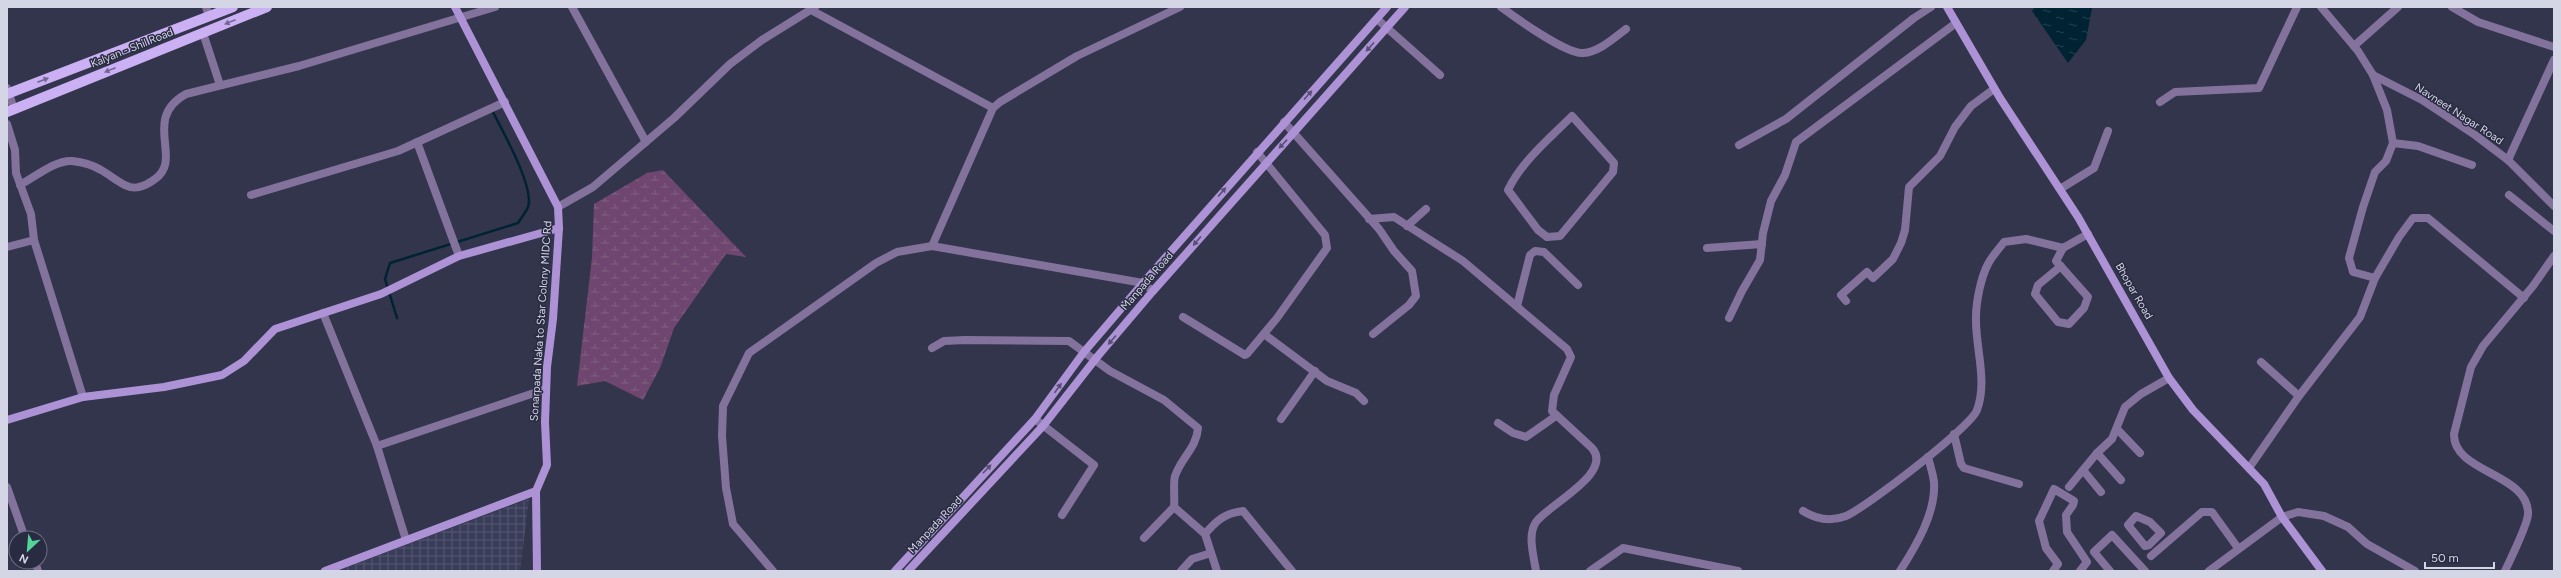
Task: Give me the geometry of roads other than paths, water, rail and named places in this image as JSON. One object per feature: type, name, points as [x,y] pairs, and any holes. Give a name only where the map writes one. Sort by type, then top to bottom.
[{"type":"main road","name":"Kalyan - Shil Road","points":[[8,92],[208,11],[233,7]]},
{"type":"main road","name":"Kalyan - Shil Road","points":[[10,110],[267,7]]},
{"type":"street","name":"Sonarpada Naka to Star Colony MIDC Rd","points":[[455,7],[558,207],[559,228],[546,389],[545,422],[547,465],[536,491]]},
{"type":"street","points":[[20,185],[60,162],[72,161],[88,165],[126,186],[139,188],[157,178],[162,171],[167,153],[163,125],[168,109],[175,100],[186,94],[298,66],[460,16],[495,7]]},
{"type":"street","points":[[572,7],[646,142]]},
{"type":"street","points":[[932,246],[993,108],[1000,102],[1077,56],[1180,7]]},
{"type":"street","name":"Manpada Road","points":[[895,571],[972,485],[1034,419],[1084,352],[1143,283],[1257,152],[1387,7]]},
{"type":"street","name":"Manpada Road","points":[[908,571],[1043,426],[1094,361],[1153,291],[1405,7]]},
{"type":"street","points":[[1501,7],[1524,25],[1579,52],[1597,48],[1626,29]]},
{"type":"street","points":[[1739,145],[1786,119],[1914,18],[1932,7]]},
{"type":"street","name":"Bhopar Road","points":[[1947,7],[1994,88],[2088,234],[2169,378],[2193,410],[2268,490],[2282,517],[2322,571]]},
{"type":"street","points":[[2160,102],[2175,92],[2259,88],[2297,7]]},
{"type":"street","name":"Navneet Nagar Road","points":[[2321,7],[2354,46],[2373,75],[2422,100],[2508,160],[2554,206]]},
{"type":"street","points":[[2354,46],[2398,7]]},
{"type":"street","points":[[2452,7],[2478,22],[2554,47]]},
{"type":"street","points":[[558,207],[593,187],[646,142],[730,64],[762,40],[814,8],[993,108]]},
{"type":"street","points":[[1377,19],[1440,75]]},
{"type":"street","points":[[1729,318],[1742,291],[1760,260],[1770,201],[1785,175],[1796,142],[1956,23]]},
{"type":"street","points":[[203,33],[220,85]]},
{"type":"street","points":[[2508,160],[2554,60]]},
{"type":"street","points":[[2373,75],[2387,110],[2393,143],[2386,162],[2375,172],[2349,258],[2353,272],[2375,278]]},
{"type":"street","points":[[1846,302],[1841,295],[1867,272],[1873,278],[1893,259],[1906,230],[1909,187],[1940,156],[1955,127],[1971,106],[1994,88]]},
{"type":"street","points":[[8,92],[10,110]]},
{"type":"street","points":[[251,195],[398,151],[505,102]]},
{"type":"street","points":[[1572,116],[1614,162],[1613,172],[1560,236],[1547,237],[1538,230],[1508,190],[1512,181],[1536,152],[1572,116]]},
{"type":"street","points":[[1284,122],[1369,218],[1412,270],[1416,296],[1409,305],[1373,334]]},
{"type":"street","points":[[7,124],[15,150],[16,173],[30,214],[34,240],[83,397]]},
{"type":"street","points":[[2060,189],[2094,168],[2108,131]]},
{"type":"street","points":[[417,142],[459,256]]},
{"type":"street","points":[[2393,143],[2418,146],[2472,165]]},
{"type":"street","points":[[1183,317],[1244,355],[1250,352],[1324,255],[1328,243],[1325,235],[1257,152]]},
{"type":"street","points":[[2509,194],[2554,231]]},
{"type":"street","points":[[1407,226],[1426,209]]},
{"type":"street","points":[[1369,218],[1394,217],[1463,261],[1567,349],[1571,357],[1551,405],[1556,416],[1597,453],[1597,462],[1589,477],[1536,522],[1532,537],[1536,571]]},
{"type":"street","points":[[2249,468],[2299,396],[2360,317],[2375,278],[2399,237],[2413,218],[2428,218],[2524,298]]},
{"type":"street","points":[[7,420],[83,397],[164,387],[222,375],[244,361],[274,329],[385,293],[459,256],[559,228]]},
{"type":"street","points":[[2061,266],[2038,285],[2036,294],[2058,322],[2069,324],[2084,308],[2088,297],[2061,266],[2056,261],[2062,248],[2088,234]]},
{"type":"street","points":[[1803,510],[1813,517],[1824,520],[1845,517],[1859,509],[1928,457],[1977,411],[1981,380],[1976,317],[1988,264],[2004,242],[2026,239],[2062,248]]},
{"type":"street","points":[[7,248],[34,240]]},
{"type":"street","points":[[1707,248],[1762,244]]},
{"type":"street","points":[[773,571],[733,524],[726,488],[722,436],[723,406],[749,353],[876,263],[897,252],[932,246],[1143,283],[1153,291]]},
{"type":"street","points":[[1517,306],[1532,252],[1544,252],[1578,285]]},
{"type":"street","points":[[2505,571],[2528,515],[2526,505],[2520,492],[2460,454],[2454,442],[2454,434],[2471,367],[2484,346],[2524,298],[2554,256]]},
{"type":"street","points":[[323,313],[377,446],[406,540]]},
{"type":"street","points":[[1264,334],[1327,381],[1356,393],[1364,401]]},
{"type":"street","points":[[932,348],[944,341],[1069,341],[1094,361],[1164,400],[1198,428],[1198,438],[1174,477],[1176,493],[1174,507],[1144,538]]},
{"type":"street","points":[[2261,362],[2299,396]]},
{"type":"street","points":[[1281,419],[1315,371]]},
{"type":"street","points":[[2069,487],[2112,439],[2125,407],[2131,400],[2169,378]]},
{"type":"street","points":[[377,446],[546,389]]},
{"type":"street","points":[[1498,423],[1512,433],[1526,436],[1556,416]]},
{"type":"street","points":[[1034,419],[1094,465],[1062,515]]},
{"type":"street","points":[[2117,429],[2140,453]]},
{"type":"street","points":[[1954,434],[1960,464],[1964,468],[2019,484]]},
{"type":"street","points":[[2097,454],[2121,480]]},
{"type":"street","points":[[1900,571],[1927,521],[1933,501],[1934,481],[1928,457]]},
{"type":"street","points":[[2083,470],[2101,492]]},
{"type":"street","points":[[972,485],[980,493]]},
{"type":"street","points":[[7,487],[22,530]]},
{"type":"street","points":[[2052,571],[2058,564],[2046,548],[2039,521],[2054,489],[2074,501],[2065,521],[2070,539],[2087,562],[2080,571]]},
{"type":"street","points":[[325,571],[536,491],[537,571]]},
{"type":"street","points":[[1174,507],[1205,534],[1217,571]]},
{"type":"street","points":[[1205,534],[1216,521],[1228,513],[1242,511],[1292,571]]},
{"type":"street","points":[[2151,556],[2202,512],[2208,511],[2212,512],[2238,548]]},
{"type":"street","points":[[2209,571],[2218,568],[2238,548],[2282,517],[2298,512],[2324,516],[2348,527],[2367,544],[2415,571]]},
{"type":"street","points":[[937,524],[945,530]]},
{"type":"street","points":[[2110,571],[2094,552],[2112,535],[2145,571]]},
{"type":"street","points":[[2155,540],[2161,547]]},
{"type":"street","points":[[919,544],[925,551]]},
{"type":"street","points":[[1590,571],[1624,548],[1738,571]]},
{"type":"street","points":[[1181,571],[1192,559],[1211,553]]},
{"type":"street","points":[[2394,571],[2398,562]]},
{"type":"water","points":[[2035,7],[2092,8],[2086,40],[2068,63],[2032,11]]},
{"type":"waterway","points":[[397,318],[385,279],[390,263],[518,223],[528,207],[529,198],[522,173],[493,112]]}]
